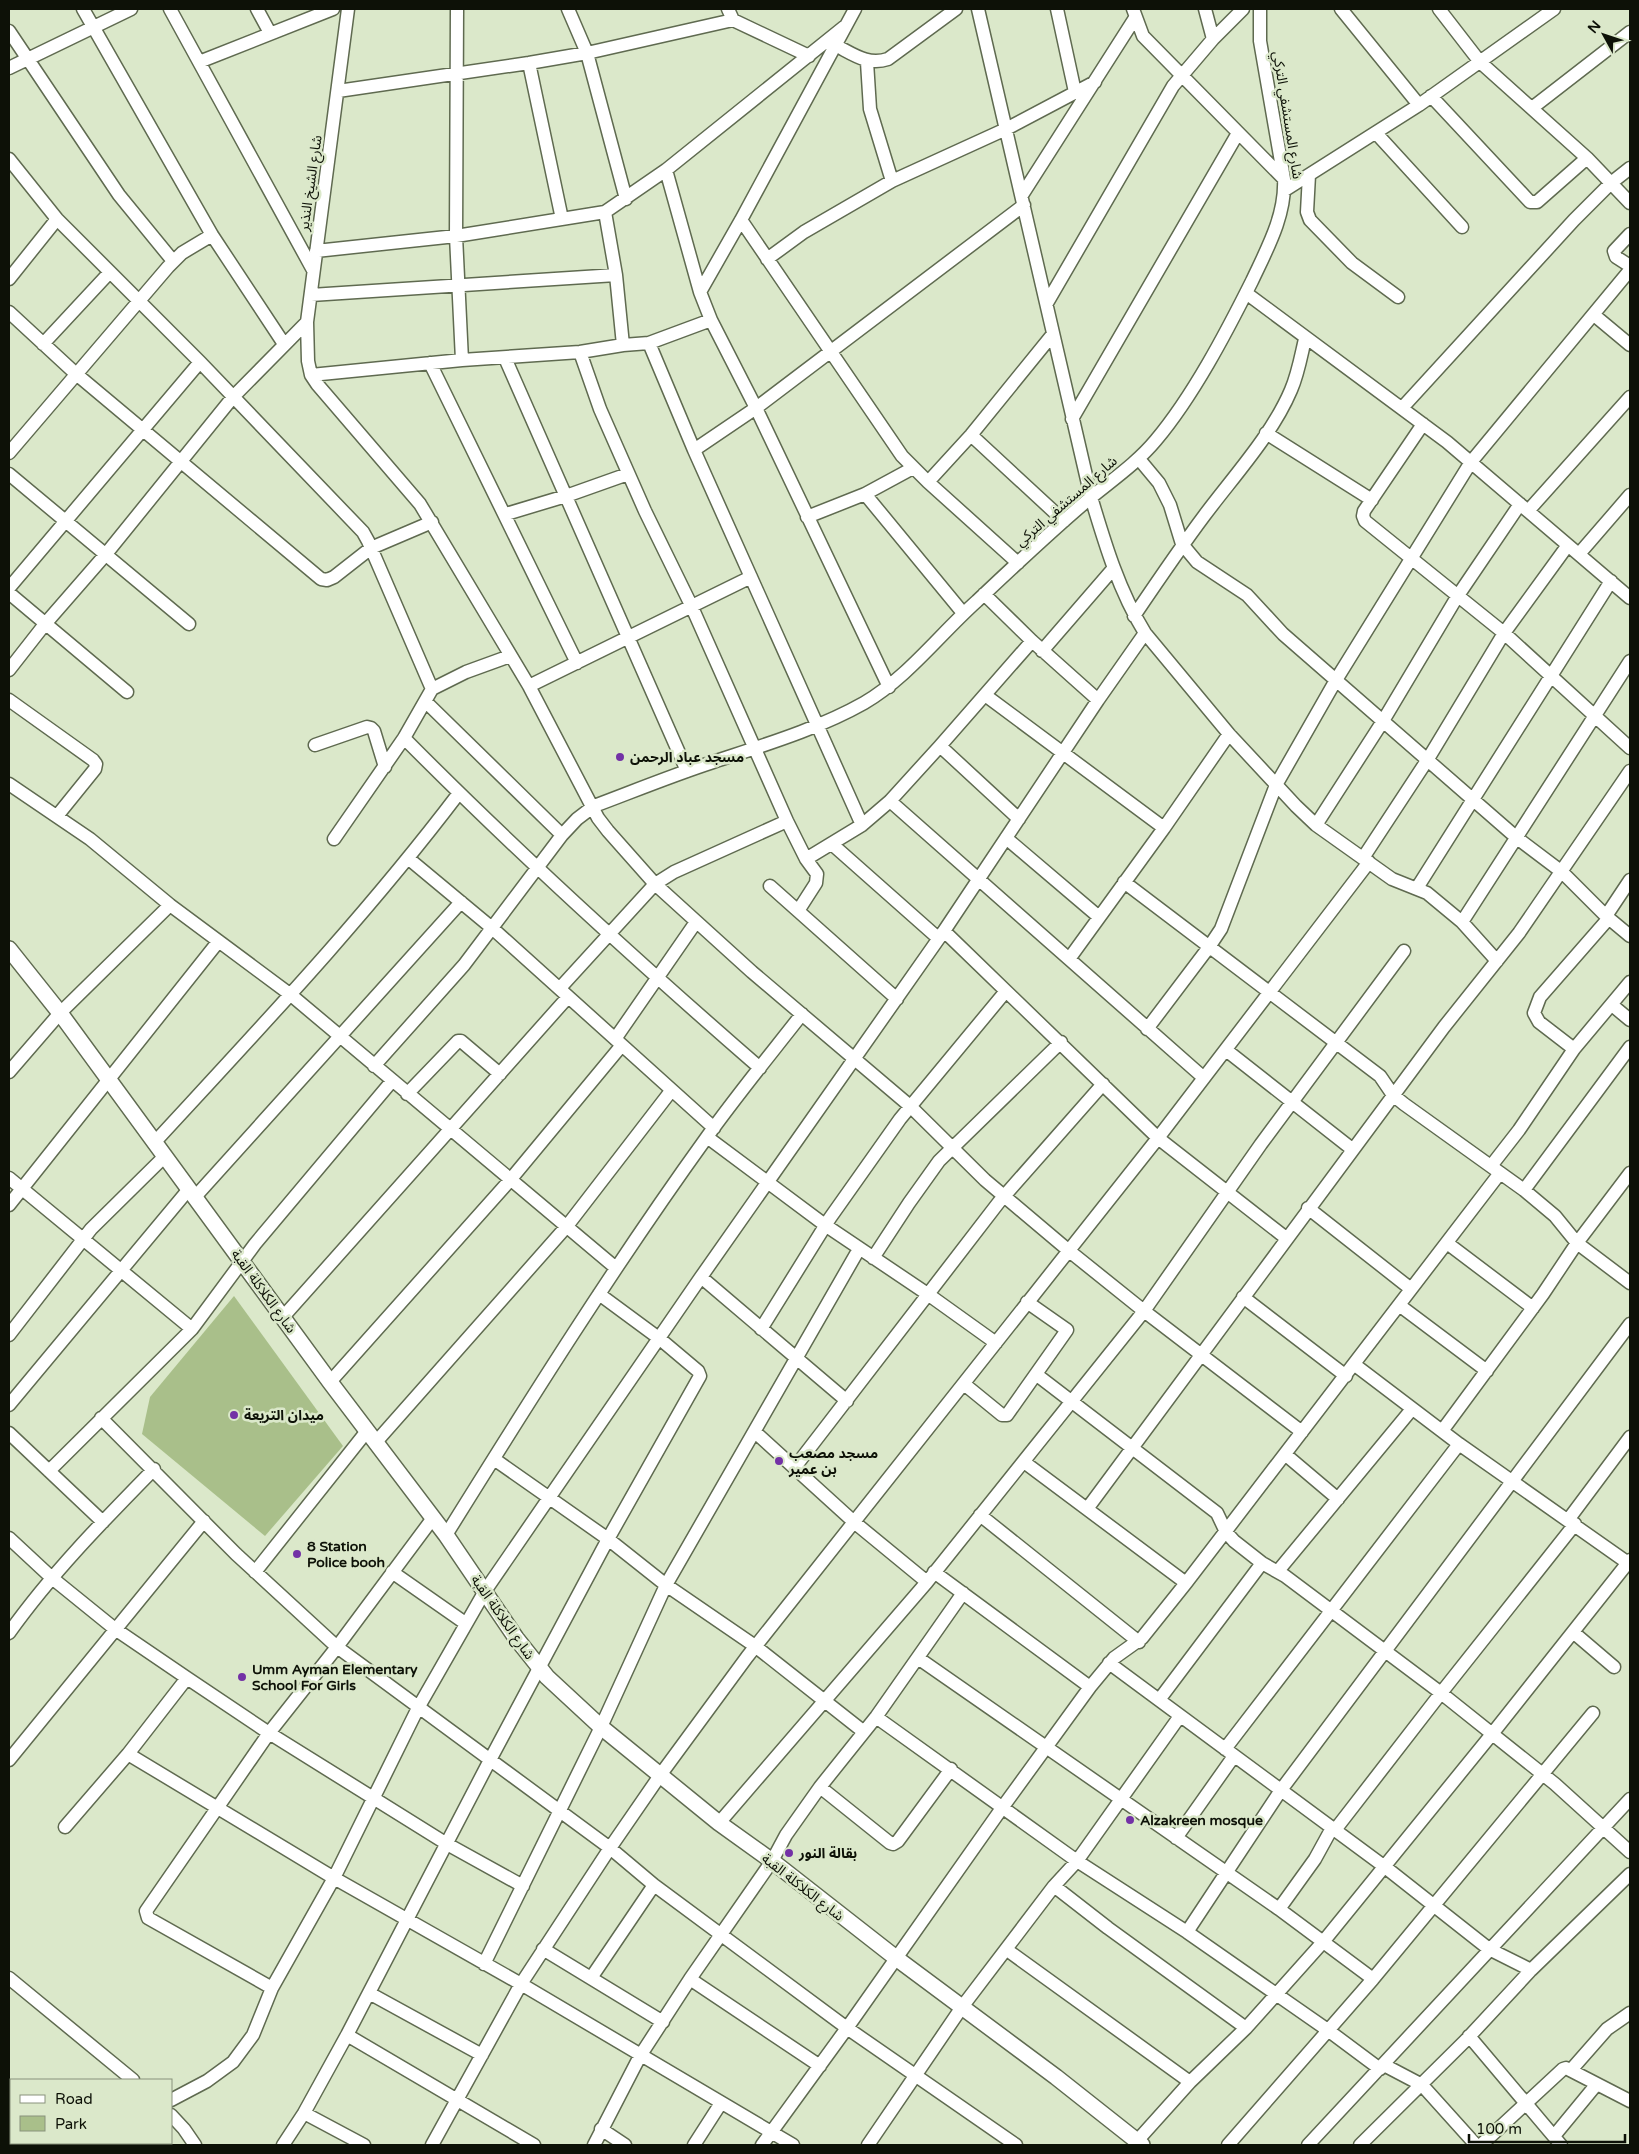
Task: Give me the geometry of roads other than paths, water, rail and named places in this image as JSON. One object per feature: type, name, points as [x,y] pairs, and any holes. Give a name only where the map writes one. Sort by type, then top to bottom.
[{"type":"street","points":[[83,9],[212,235],[284,344]]},
{"type":"street","points":[[9,68],[131,9]]},
{"type":"street","points":[[170,9],[313,270]]},
{"type":"street","points":[[256,9],[270,34]]},
{"type":"street","points":[[199,62],[333,9]]},
{"type":"street","name":"شارع الشيخ النذير","points":[[311,375],[308,361],[308,322],[313,270],[348,9]]},
{"type":"street","points":[[457,9],[456,236],[462,360]]},
{"type":"street","points":[[568,9],[587,53],[626,199]]},
{"type":"street","points":[[700,292],[855,9]]},
{"type":"street","points":[[835,45],[867,62],[880,62],[888,59],[956,9]]},
{"type":"street","points":[[978,9],[1091,497],[1113,568],[1134,616],[1145,633],[1229,734],[1316,825],[1392,879],[1426,893],[1462,922],[1497,961]]},
{"type":"street","points":[[1057,9],[1075,92]]},
{"type":"street","points":[[1205,9],[1213,39]]},
{"type":"street","points":[[1047,303],[1181,76],[1213,39],[1243,9]]},
{"type":"street","name":"شارع المستشفي التركي","points":[[374,1066],[464,965],[537,867],[577,818],[594,806],[817,725],[862,704],[889,686],[904,673],[963,613],[1156,441],[1178,411],[1246,293],[1275,229],[1285,185],[1260,41],[1260,9]]},
{"type":"street","points":[[1341,9],[1418,105]]},
{"type":"street","points":[[1439,9],[1480,62],[1587,158],[1630,203]]},
{"type":"street","points":[[1134,13],[1143,36],[1238,133],[1285,185],[1309,175],[1376,134],[1480,62],[1539,13],[1554,9]]},
{"type":"street","points":[[694,450],[756,408],[832,351],[1023,200],[1134,13]]},
{"type":"street","points":[[338,91],[457,75],[587,53],[730,14],[810,56]]},
{"type":"street","points":[[316,251],[456,236],[605,212],[666,170],[844,27]]},
{"type":"street","points":[[9,31],[119,195],[173,261]]},
{"type":"street","points":[[1532,108],[1630,32]]},
{"type":"street","points":[[867,62],[870,109],[892,181]]},
{"type":"street","points":[[529,63],[562,219]]},
{"type":"street","points":[[767,259],[804,232],[892,181],[1006,129],[1094,82]]},
{"type":"street","points":[[1431,96],[1530,202],[1537,202],[1587,158]]},
{"type":"street","points":[[1072,419],[1238,133]]},
{"type":"street","points":[[1376,134],[1462,226]]},
{"type":"street","points":[[9,162],[57,219],[200,362],[354,521],[366,536],[432,689]]},
{"type":"street","points":[[1402,408],[1574,220],[1611,183],[1630,168]]},
{"type":"street","points":[[666,170],[700,292],[711,320],[756,408],[889,686]]},
{"type":"street","points":[[1309,175],[1307,212],[1310,220],[1352,263],[1398,297]]},
{"type":"street","points":[[605,212],[616,275],[623,345]]},
{"type":"street","points":[[9,279],[57,219]]},
{"type":"street","points":[[741,220],[897,448],[913,468],[1018,563]]},
{"type":"street","points":[[1147,1029],[1209,948],[1224,923],[1276,785],[1336,680],[1471,462],[1630,268],[1614,254],[1614,251],[1630,234]]},
{"type":"street","points":[[9,452],[173,261],[212,235]]},
{"type":"street","points":[[43,344],[110,272]]},
{"type":"street","points":[[311,295],[616,275]]},
{"type":"street","points":[[1246,293],[1305,339],[1402,408],[1471,462],[1630,598]]},
{"type":"street","points":[[9,312],[75,373],[321,579],[328,580],[334,577],[371,548],[432,522]]},
{"type":"street","points":[[1594,314],[1630,345]]},
{"type":"street","points":[[711,320],[649,343],[580,352],[462,360],[311,375],[324,394],[406,486],[432,522],[529,686],[608,831],[655,884],[696,922],[910,1106],[986,1180],[1068,1250],[1144,1312],[1302,1432]]},
{"type":"street","points":[[9,670],[233,397],[308,322]]},
{"type":"street","points":[[928,482],[971,435],[1053,334]]},
{"type":"street","points":[[1134,616],[1182,544],[1266,433],[1291,391],[1305,339]]},
{"type":"street","points":[[649,343],[694,450],[862,825]]},
{"type":"street","points":[[580,352],[600,409],[628,474],[691,605],[787,821],[806,859],[815,871],[816,883],[798,910]]},
{"type":"street","points":[[505,358],[688,771]]},
{"type":"street","points":[[126,692],[10,596],[65,522],[200,362]]},
{"type":"street","points":[[430,363],[506,514],[577,663]]},
{"type":"street","points":[[1316,825],[1383,721],[1456,597],[1524,508],[1630,397]]},
{"type":"street","points":[[1423,424],[1364,511],[1365,521],[1456,597],[1504,634],[1630,748]]},
{"type":"street","points":[[1266,433],[1372,500]]},
{"type":"street","points":[[971,435],[1064,521]]},
{"type":"street","points":[[1139,458],[1159,483],[1170,505],[1182,544],[1197,562],[1247,595],[1269,621],[1517,838],[1562,872],[1630,936]]},
{"type":"street","points":[[807,517],[865,494],[913,468]]},
{"type":"street","points":[[9,474],[189,624]]},
{"type":"street","points":[[506,514],[566,496],[628,474]]},
{"type":"street","points":[[865,494],[963,613]]},
{"type":"street","points":[[1579,554],[1630,495]]},
{"type":"street","points":[[432,2145],[521,1984],[661,1774],[755,1646],[996,1344],[1270,992],[1366,860],[1504,634],[1568,545]]},
{"type":"street","points":[[1042,650],[1113,568]]},
{"type":"street","points":[[529,686],[751,577]]},
{"type":"street","points":[[1417,888],[1611,581]]},
{"type":"street","points":[[984,594],[1032,641],[1098,700]]},
{"type":"street","points":[[172,2099],[207,2081],[233,2062],[253,2036],[272,1988],[334,1878],[418,1708],[485,1591],[701,1277],[855,1059],[1145,633]]},
{"type":"street","points":[[806,859],[832,845],[862,825],[890,801],[1032,641]]},
{"type":"street","points":[[334,839],[404,738],[432,689],[466,672],[510,656]]},
{"type":"street","points":[[1462,922],[1630,661]]},
{"type":"street","points":[[985,695],[1164,828]]},
{"type":"street","points":[[9,700],[96,764],[95,769],[57,816]]},
{"type":"street","points":[[426,702],[562,835]]},
{"type":"street","points":[[315,745],[366,727],[371,728],[374,731],[385,767]]},
{"type":"street","points":[[1069,958],[1164,828],[1229,734]]},
{"type":"street","points":[[404,738],[459,793],[609,934],[760,1068]]},
{"type":"street","points":[[940,746],[1019,819]]},
{"type":"street","points":[[1087,1509],[1393,1094],[1519,933],[1630,772]]},
{"type":"street","points":[[9,784],[90,839],[170,905],[291,995],[616,1268]]},
{"type":"street","points":[[154,1143],[291,995],[409,859],[459,793]]},
{"type":"street","points":[[890,801],[1204,1078]]},
{"type":"street","points":[[283,1317],[500,1074],[609,934],[655,884],[674,872],[787,821]]},
{"type":"street","points":[[1006,838],[1099,917]]},
{"type":"street","points":[[832,845],[941,934],[1006,991],[1061,1042],[1158,1138],[1286,1238]]},
{"type":"street","points":[[409,859],[492,928],[619,1042],[711,1132],[768,1182],[825,1225],[929,1295],[996,1344]]},
{"type":"street","points":[[1574,1048],[1539,1022],[1534,1013],[1535,1006],[1540,997],[1608,917],[1630,880]]},
{"type":"street","points":[[1124,882],[1380,1076],[1393,1094],[1524,1190],[1556,1216],[1577,1243],[1630,1283]]},
{"type":"street","points":[[770,886],[896,999]]},
{"type":"street","points":[[9,1404],[120,1270],[339,1036],[461,902]]},
{"type":"street","points":[[9,1072],[60,1012],[170,905]]},
{"type":"street","points":[[330,1382],[511,1179],[619,1042],[657,978],[696,922]]},
{"type":"street","points":[[9,1205],[218,942]]},
{"type":"street","name":"شارع الكلاكلة القبة","points":[[9,949],[60,1012],[330,1382],[446,1535],[516,1638],[540,1669],[601,1727],[719,1822],[896,1958],[1056,2077],[1140,2143]]},
{"type":"street","points":[[719,1822],[931,1577],[1144,1312],[1227,1191],[1404,951]]},
{"type":"street","points":[[762,2145],[1090,1687],[1109,1663],[1119,1654],[1139,1642],[1286,1455],[1447,1243],[1574,1048],[1630,982]]},
{"type":"street","points":[[761,1329],[818,1240],[825,1225],[910,1106],[1006,991]]},
{"type":"street","points":[[1612,1005],[1630,1020]]},
{"type":"street","points":[[446,1535],[616,1268],[711,1132],[802,1014]]},
{"type":"street","points":[[407,1094],[458,1041],[461,1041],[500,1074]]},
{"type":"street","points":[[873,1258],[933,1168],[1061,1042]]},
{"type":"street","points":[[1524,1190],[1630,1047]]},
{"type":"street","points":[[1226,1050],[1352,1149]]},
{"type":"street","points":[[49,1471],[192,1329],[243,1261],[392,1081]]},
{"type":"street","points":[[795,1467],[1005,1195],[1103,1084]]},
{"type":"street","points":[[255,1572],[371,1436],[567,1226],[671,1091]]},
{"type":"street","points":[[9,1335],[82,1240],[164,1157]]},
{"type":"street","points":[[9,1178],[192,1329]]},
{"type":"street","points":[[1442,1431],[1533,1308],[1577,1243],[1628,1182]]},
{"type":"street","points":[[1308,1208],[1411,1289]]},
{"type":"street","points":[[1447,1243],[1533,1308]]},
{"type":"street","points":[[484,1964],[601,1727],[666,1585],[859,1249]]},
{"type":"street","points":[[701,1277],[847,1401]]},
{"type":"street","points":[[283,2145],[304,2113],[347,2035],[490,1760],[608,1539],[700,1376],[698,1371],[660,1339],[599,1294]]},
{"type":"street","points":[[1243,1297],[1346,1376]]},
{"type":"street","points":[[964,1384],[1005,1416],[1037,1375],[1067,1330],[1027,1302]]},
{"type":"street","points":[[1399,1305],[1487,1371]]},
{"type":"street","points":[[1186,1932],[1281,1790],[1630,1324]]},
{"type":"street","points":[[1140,2143],[1190,2082],[1246,2028],[1323,1942],[1573,1632],[1628,1568],[1571,1522],[1459,1444],[1354,1365]]},
{"type":"street","points":[[1037,1375],[1217,1513],[1226,1532],[1234,1541],[1262,1563],[1278,1571],[1384,1650],[1543,1774],[1630,1852]]},
{"type":"street","points":[[1278,1571],[1412,1409]]},
{"type":"street","points":[[101,1418],[255,1572],[337,1647],[610,1848],[654,1885],[847,2028],[1016,2145]]},
{"type":"street","points":[[755,1432],[854,1522],[931,1577],[963,1593],[1090,1687]]},
{"type":"street","points":[[9,1433],[102,1522]]},
{"type":"street","points":[[1176,1838],[1229,1753],[1330,1610],[1459,1444]]},
{"type":"street","points":[[1279,1909],[1334,1829],[1441,1693],[1628,1445]]},
{"type":"street","points":[[1286,1455],[1338,1500]]},
{"type":"street","points":[[494,1459],[608,1539],[666,1585],[755,1646],[864,1732]]},
{"type":"street","points":[[1024,1462],[1186,1584]]},
{"type":"street","points":[[9,1633],[52,1578],[102,1522],[154,1469]]},
{"type":"street","points":[[980,1516],[1139,1642]]},
{"type":"street","points":[[272,1988],[146,1916],[146,1911],[216,1807],[269,1733],[337,1647],[433,1518]]},
{"type":"street","points":[[9,1760],[204,1521]]},
{"type":"street","points":[[9,1538],[52,1578],[115,1629],[187,1678],[269,1733],[447,1844],[523,1886]]},
{"type":"street","points":[[1159,1700],[1262,1563]]},
{"type":"street","points":[[392,1572],[465,1623]]},
{"type":"street","points":[[594,2145],[640,2056],[721,1933],[772,1862],[786,1835],[820,1787],[876,1716],[963,1593]]},
{"type":"street","points":[[1573,1632],[1614,1667]]},
{"type":"street","points":[[918,1658],[1279,1909],[1373,1979]]},
{"type":"street","points":[[1109,1663],[1385,1867],[1489,1949],[1531,1970]]},
{"type":"street","points":[[65,1827],[128,1754],[187,1678]]},
{"type":"street","points":[[1228,2145],[1373,1979],[1593,1713]]},
{"type":"street","points":[[876,1716],[1077,1861],[1186,1932],[1382,2067],[1422,2085],[1476,2145]]},
{"type":"street","points":[[868,2145],[962,2007],[1054,1886],[1077,1861],[1180,1716]]},
{"type":"street","points":[[128,1754],[407,1921],[521,1984],[792,2145]]},
{"type":"street","points":[[820,1787],[890,1843],[894,1844],[951,1769]]},
{"type":"street","points":[[1308,2145],[1630,1799]]},
{"type":"street","points":[[1360,2145],[1422,2085],[1531,1970],[1630,1874]]},
{"type":"street","points":[[592,1978],[654,1885]]},
{"type":"street","points":[[1054,1886],[1108,1928],[1246,2028]]},
{"type":"street","points":[[544,1949],[663,2022]]},
{"type":"street","points":[[1007,1950],[1190,2082]]},
{"type":"street","points":[[9,1978],[132,2079]]},
{"type":"street","points":[[690,1979],[820,2066]]},
{"type":"street","points":[[369,1993],[482,2054]]},
{"type":"street","points":[[1570,2070],[1607,2029],[1630,2013]]},
{"type":"street","points":[[347,2035],[534,2145]]},
{"type":"street","points":[[1469,2036],[1527,2102],[1557,2140],[1596,2084]]},
{"type":"street","points":[[1481,2145],[1566,2068],[1630,2101]]},
{"type":"street","points":[[694,2145],[721,2103]]},
{"type":"street","points":[[304,2113],[364,2145]]},
{"type":"street","points":[[172,2117],[184,2129],[195,2145]]},
{"type":"street","points":[[601,2129],[625,2145]]},
{"type":"place","name":"مسجد عباد الرحمن","points":[[620,757]]},
{"type":"place","name":"ميدان التريعة","points":[[234,1415]]},
{"type":"place","name":"مسجد مصعب بن عمير","points":[[779,1461]]},
{"type":"place","name":"8 Station Police booh","points":[[297,1554]]},
{"type":"place","name":"Umm Ayman Elementary School For Girls","points":[[242,1677]]},
{"type":"place","name":"Alzakreen mosque","points":[[1130,1820]]},
{"type":"place","name":"بقالة النور","points":[[789,1853]]}]
